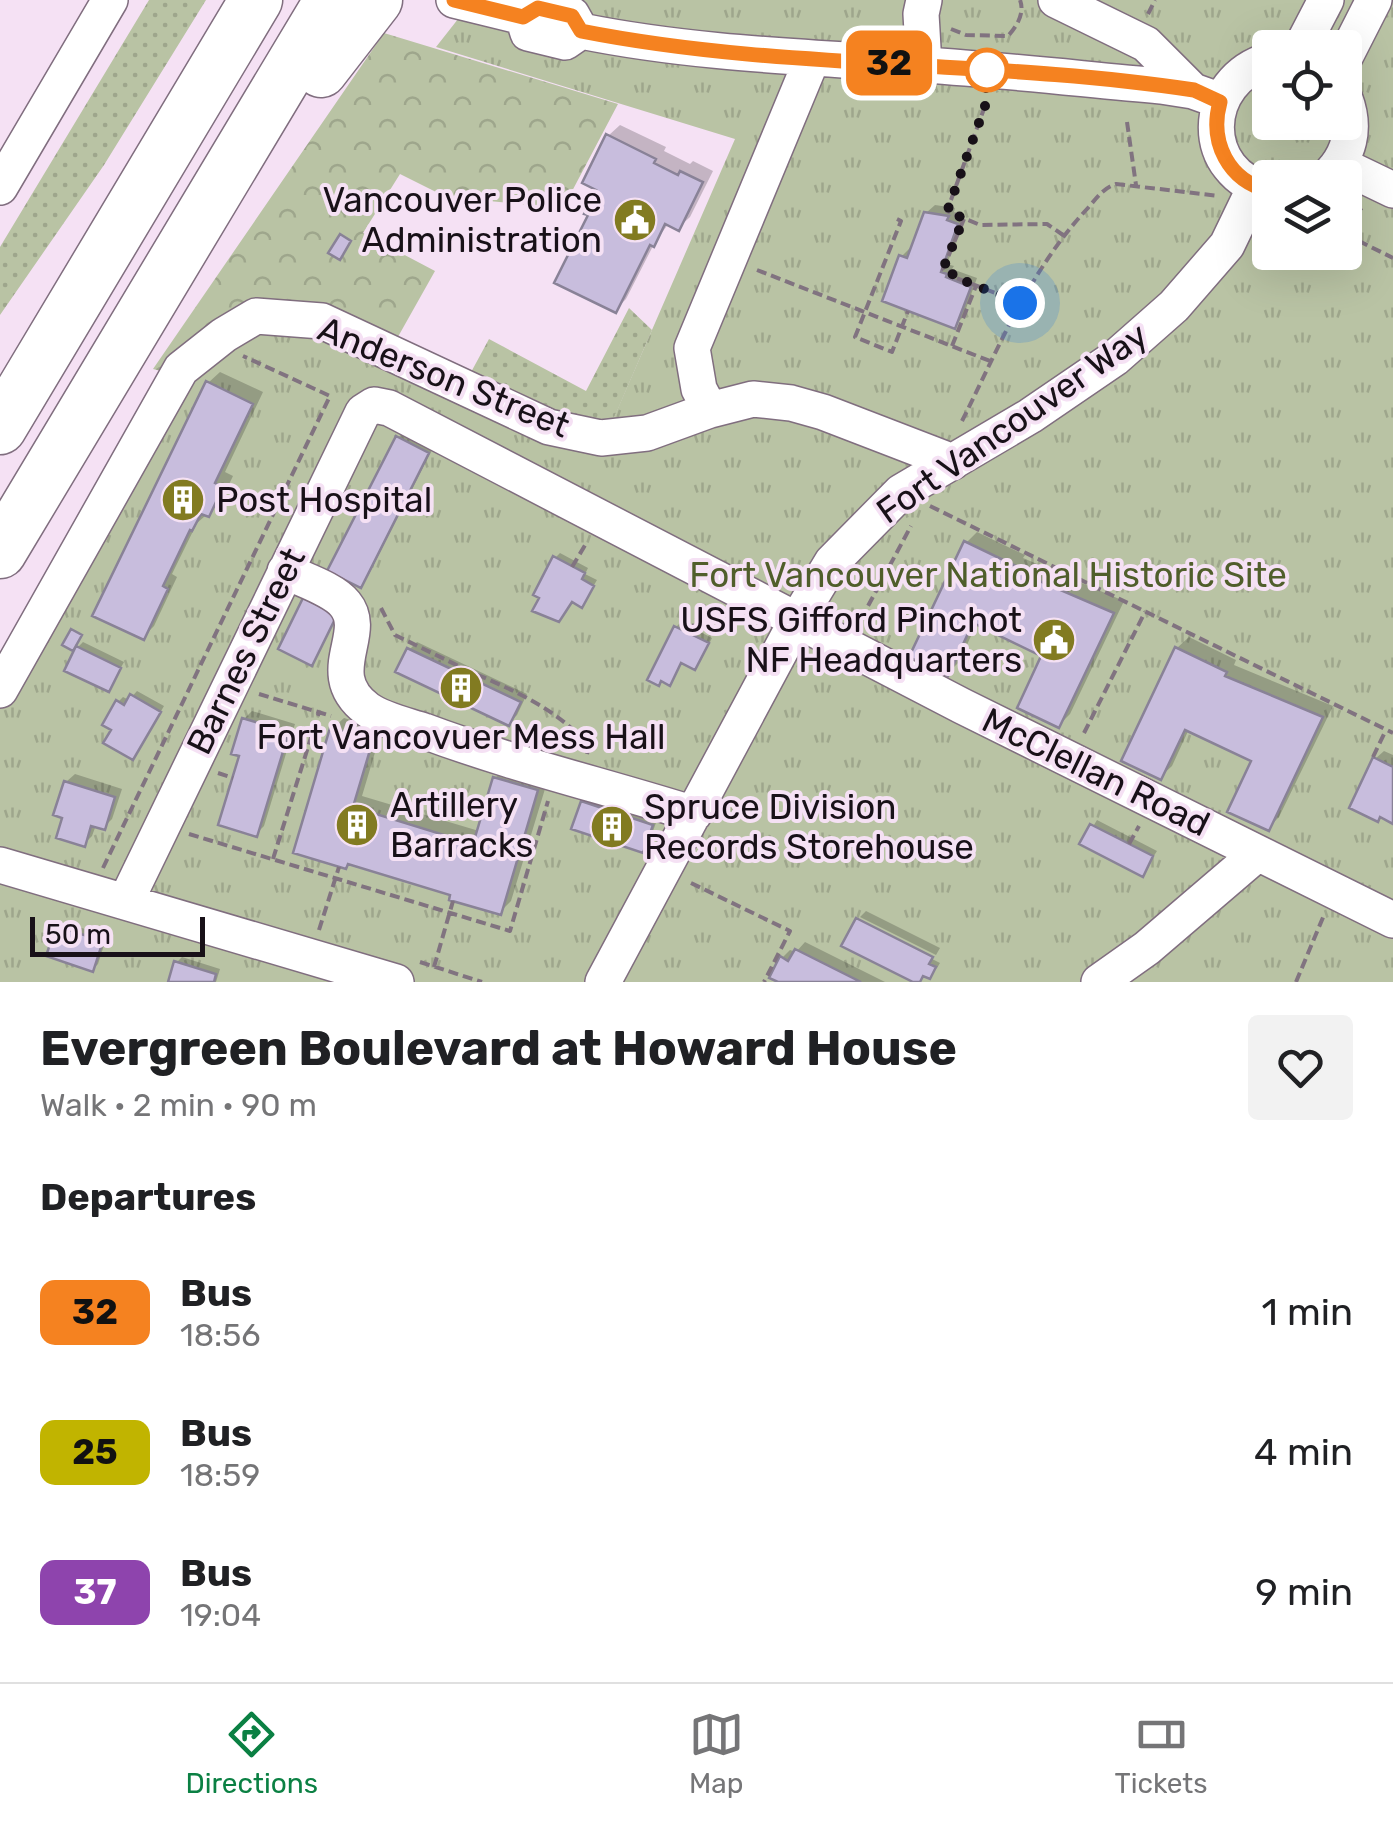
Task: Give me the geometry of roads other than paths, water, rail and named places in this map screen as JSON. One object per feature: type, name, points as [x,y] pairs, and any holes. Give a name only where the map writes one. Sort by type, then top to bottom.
[{"type":"highway","points":[[0,552],[331,0]]},
{"type":"highway","points":[[168,271],[376,0]]},
{"type":"highway","points":[[0,428],[255,2]]},
{"type":"highway","points":[[0,372],[120,226]]},
{"type":"street","points":[[0,187],[110,0]]},
{"type":"street","points":[[924,0],[924,64]]},
{"type":"street","points":[[1056,0],[1146,44],[1207,96],[1221,152],[1250,192]]},
{"type":"street","points":[[1310,30],[1326,0]]},
{"type":"street","points":[[1359,30],[1374,0]]},
{"type":"street","points":[[462,2],[555,15],[656,45],[812,60],[924,64],[1207,96],[1252,69]]},
{"type":"street","points":[[710,410],[699,389],[692,348],[812,60]]},
{"type":"street","name":"Fort Vancouver Way","points":[[604,982],[797,620],[832,562],[907,495],[1115,358],[1174,306],[1228,245],[1250,192]]},
{"type":"street","name":"Anderson Street","points":[[0,690],[181,369],[256,316],[322,321],[549,428],[601,438],[647,434],[710,410],[753,399],[791,403],[953,462]]},
{"type":"street","name":"Barnes Street","points":[[126,901],[363,412],[374,405]]},
{"type":"street","name":"McClellan Road","points":[[374,405],[406,417],[797,620],[1393,920]]},
{"type":"street","points":[[286,571],[342,600],[349,609],[353,632],[345,661],[347,680],[355,698],[369,711],[454,742],[694,814]]},
{"type":"street","points":[[1099,982],[1146,948],[1258,853]]},
{"type":"street","points":[[0,865],[406,972]]},
{"type":"place","name":"Vancouver Police Administration","points":[[635,220]]},
{"type":"place","name":"Post Hospital","points":[[183,500]]},
{"type":"place","name":"USFS Gifford Pinchot NF Headquarters","points":[[1054,640]]},
{"type":"place","name":"Fort Vancovuer Mess Hall","points":[[461,688]]},
{"type":"place","name":"Artillery Barracks","points":[[357,825]]},
{"type":"place","name":"Spruce Division Records Storehouse","points":[[612,827]]},
{"type":"park label","name":"Fort Vancouver National Historic Site","points":[[988,575]]}]
